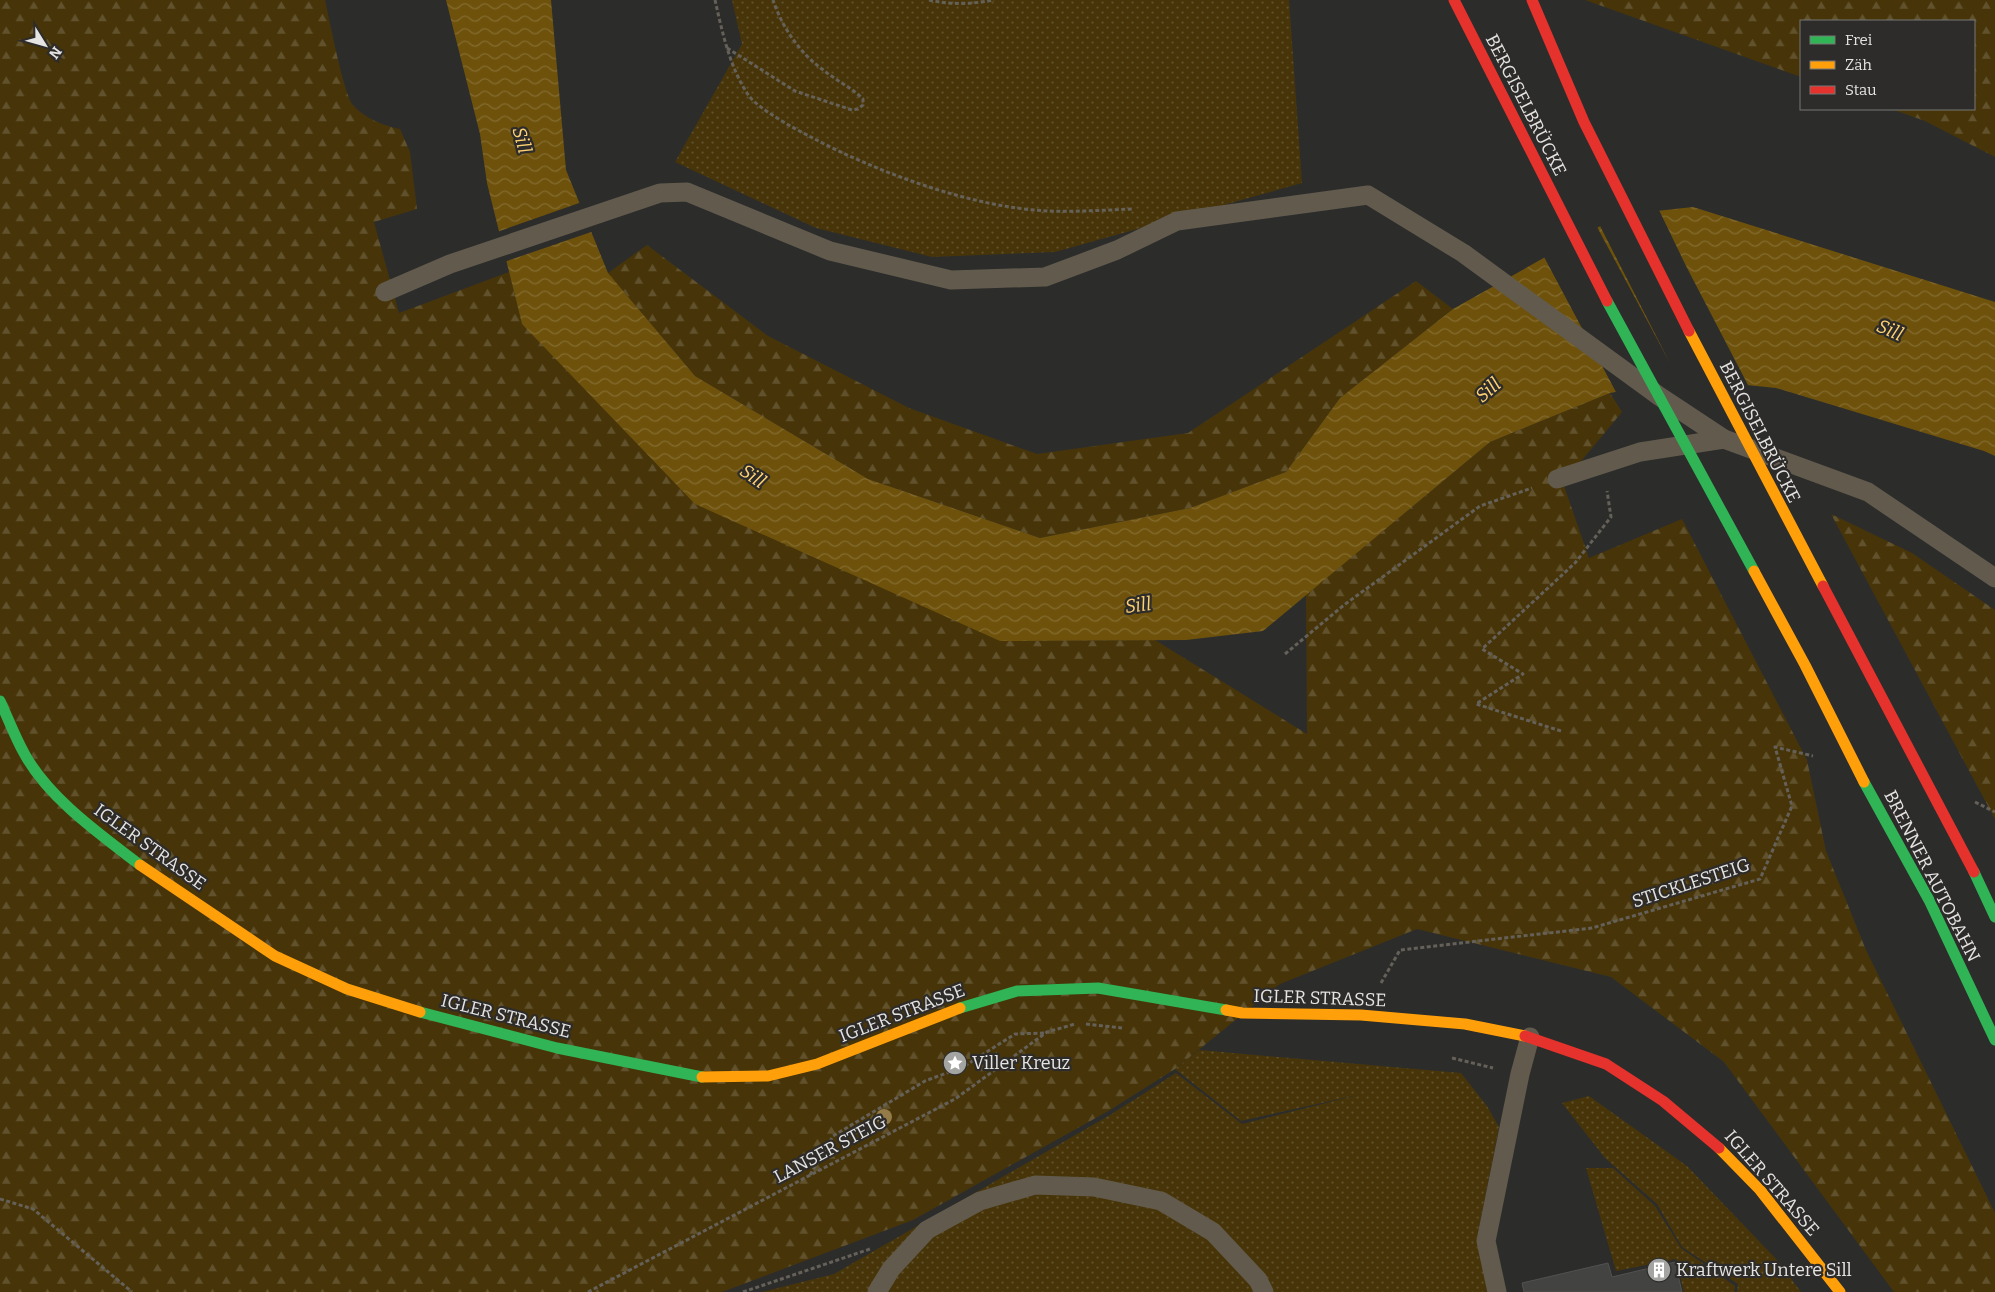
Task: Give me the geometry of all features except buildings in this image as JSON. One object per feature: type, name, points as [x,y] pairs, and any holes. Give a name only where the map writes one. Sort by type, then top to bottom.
[{"type":"main road","name":"BERGISELBRÜCKE","points":[[1454,0],[1574,239],[1805,665],[1864,782]]},
{"type":"main road","name":"BERGISELBRÜCKE","points":[[1532,0],[1581,117],[1633,224],[1785,518],[1917,762],[1995,917]]},
{"type":"main road","name":"IGLER STRASSE","points":[[0,701],[25,755],[50,787],[79,818],[156,877],[275,956],[347,989],[427,1014],[557,1048],[703,1077],[768,1076],[817,1064],[966,1006],[1017,991],[1098,988],[1242,1013],[1361,1015],[1465,1024],[1530,1037],[1606,1064],[1663,1101],[1700,1130],[1760,1190],[1840,1292]]},
{"type":"main road","name":"BRENNER AUTOBAHN","points":[[1864,782],[1929,900],[1995,1040]]},
{"type":"lane","points":[[385,292],[450,264],[660,193],[687,192],[830,251],[951,280],[1045,278],[1117,250],[1177,221],[1368,195],[1463,253],[1659,396],[1724,439],[1868,492],[1995,578]]},
{"type":"lane","points":[[1557,479],[1640,452],[1724,439]]},
{"type":"lane","points":[[1497,1292],[1486,1241],[1520,1074],[1530,1037]]},
{"type":"lane","points":[[878,1292],[890,1268],[927,1230],[980,1201],[1035,1185],[1094,1187],[1161,1201],[1213,1232],[1258,1280],[1264,1292]]},
{"type":"path","points":[[715,0],[726,47],[750,97],[785,124],[846,156],[904,178],[988,203],[1048,211],[1137,209],[1177,221]]},
{"type":"path","points":[[726,47],[795,91],[852,110],[858,109],[863,105],[863,99],[857,92],[821,69],[802,51],[787,32],[772,0]]},
{"type":"path","points":[[929,0],[944,3],[980,3],[994,0]]},
{"type":"path","points":[[1285,654],[1344,605],[1480,506],[1557,479]]},
{"type":"path","points":[[1561,731],[1476,704],[1523,674],[1482,649],[1575,563],[1611,517]]},
{"type":"path","name":"STICKLESTEIG","points":[[1361,1015],[1400,950],[1592,928],[1760,879],[1792,806],[1775,747],[1823,758]]},
{"type":"path","points":[[1971,800],[1995,812]]},
{"type":"path","name":"LANSER STEIG","points":[[588,1292],[955,1099],[1047,1032],[1078,1023]]},
{"type":"path","points":[[810,1176],[833,1136],[849,1126],[925,1081],[963,1067],[1015,1034],[1047,1032]]},
{"type":"path","points":[[0,1199],[33,1209],[132,1292]]},
{"type":"path","points":[[743,1292],[872,1248]]},
{"type":"green space","points":[[0,0],[325,0],[341,72],[349,98],[353,105],[363,114],[387,126],[400,129],[410,152],[417,209],[374,222],[399,313],[509,272],[522,324],[1000,641],[1155,640],[1307,734],[1306,595],[1490,442],[1610,393],[1622,412],[1563,483],[1589,558],[1682,519],[1807,760],[1826,851],[1866,950],[1995,1213],[1995,1292],[1894,1292],[1724,1062],[1611,977],[1417,929],[1280,984],[1175,1069],[1110,1110],[913,1220],[722,1292],[0,1292]]},
{"type":"green space","points":[[732,0],[1289,0],[1302,183],[1055,252],[932,257],[816,228],[675,162],[742,44]]},
{"type":"green space","points":[[1585,0],[1995,0],[1995,157],[1925,121],[1894,110],[1975,110],[1975,20],[1800,20],[1800,77]]},
{"type":"green space","points":[[647,245],[768,336],[909,408],[1037,454],[1188,433],[1416,281],[1453,309],[1340,398],[1286,472],[1190,508],[1040,538],[868,479],[695,376],[608,273]]},
{"type":"green space","points":[[1831,514],[1912,553],[1995,610],[1995,819]]},
{"type":"green space","points":[[1199,1050],[1461,1073],[1487,1106],[1499,1127],[1478,1233],[1487,1292],[762,1292],[834,1274],[1110,1115],[1176,1073],[1242,1124],[1362,1094],[1241,1121],[1175,1069]]},
{"type":"green space","points":[[1589,1096],[1687,1166],[1777,1260],[1801,1292],[1737,1292],[1738,1284],[1682,1247],[1657,1204],[1605,1158],[1562,1103]]},
{"type":"green space","points":[[1586,1168],[1613,1168],[1655,1206],[1681,1248],[1735,1286],[1734,1292],[1684,1292],[1676,1259],[1616,1271]]},
{"type":"water","name":"Sill","points":[[446,0],[551,0],[566,170],[608,273],[695,376],[868,479],[1040,538],[1190,508],[1286,472],[1340,398],[1453,309],[1620,215],[1693,207],[1995,302],[1995,456],[1984,451],[1776,388],[1687,379],[1610,393],[1490,442],[1263,631],[1186,640],[1000,641],[695,504],[522,324],[487,183],[480,134]]},
{"type":"pier","points":[[582,202],[594,231],[504,262],[497,232]]},
{"type":"pier","points":[[1658,208],[1749,387],[1687,381],[1617,394],[1543,255],[1596,225],[1671,365],[1599,224],[1619,212]]},
{"type":"traffic: fast","points":[[1607,301],[1754,571]]},
{"type":"traffic: fast","points":[[0,701],[34,770],[76,815],[140,865]]},
{"type":"traffic: fast","points":[[1864,782],[1929,900],[1995,1040]]},
{"type":"traffic: fast","points":[[1974,872],[1995,917]]},
{"type":"traffic: fast","points":[[960,1008],[1017,991],[1098,988],[1226,1010]]},
{"type":"traffic: fast","points":[[420,1012],[557,1048],[702,1077]]},
{"type":"traffic: slow","points":[[1689,331],[1823,586]]},
{"type":"traffic: slow","points":[[1754,571],[1805,665],[1864,782]]},
{"type":"traffic: slow","points":[[140,865],[275,956],[347,989],[420,1012]]},
{"type":"traffic: slow","points":[[702,1077],[768,1076],[817,1064],[960,1008]]},
{"type":"traffic: slow","points":[[1226,1010],[1242,1013],[1361,1015],[1465,1024],[1525,1036]]},
{"type":"traffic: slow","points":[[1719,1148],[1760,1190],[1840,1292]]},
{"type":"traffic: jam","points":[[1454,0],[1607,301]]},
{"type":"traffic: jam","points":[[1532,0],[1584,122],[1689,331]]},
{"type":"traffic: jam","points":[[1823,586],[1974,872]]},
{"type":"traffic: jam","points":[[1525,1036],[1606,1064],[1663,1101],[1719,1148]]},
{"type":"place","name":"Viller Kreuz","points":[[955,1063]]},
{"type":"place","name":"Kraftwerk Untere Sill","points":[[1659,1270]]}]
